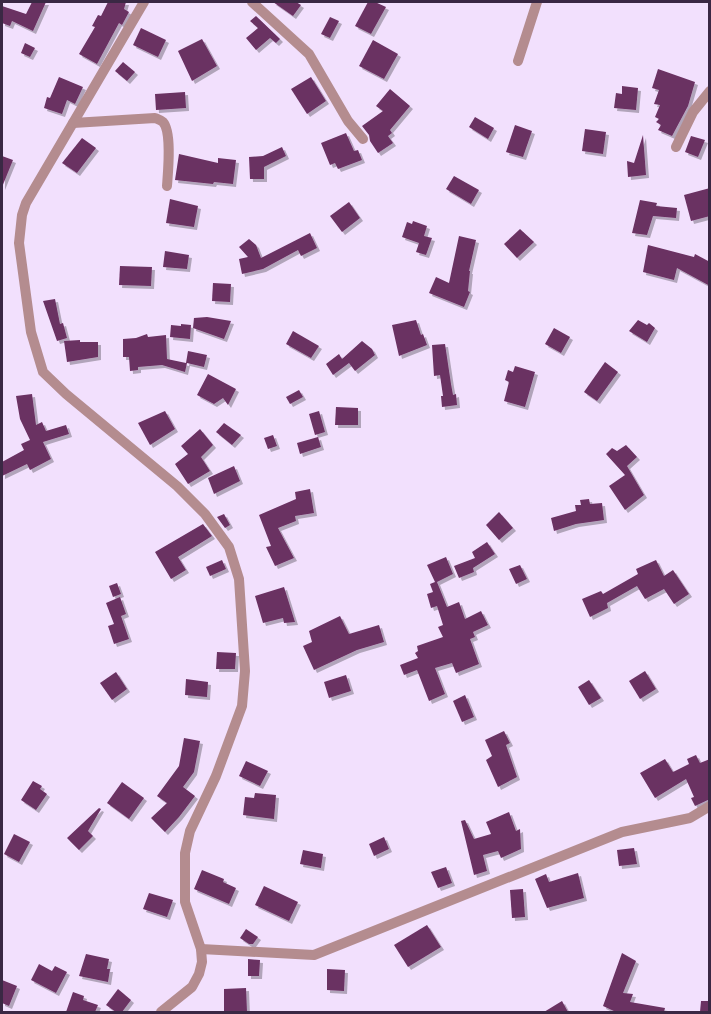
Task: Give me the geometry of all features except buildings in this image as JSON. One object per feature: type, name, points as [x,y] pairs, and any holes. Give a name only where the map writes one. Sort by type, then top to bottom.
[{"type":"street","points":[[144,2],[26,203],[19,232],[19,243],[31,332],[43,372],[126,442],[205,514],[229,547],[239,579],[245,671],[242,706],[216,776],[190,831],[185,853],[185,902],[201,949],[202,962],[192,987],[161,1012]]},
{"type":"street","points":[[252,2],[309,54],[348,121],[363,139]]},
{"type":"street","points":[[518,61],[537,2]]},
{"type":"street","points":[[676,147],[693,112],[710,91]]},
{"type":"street","points":[[73,123],[155,118],[163,122],[167,129],[168,142],[167,186]]},
{"type":"street","points":[[201,949],[314,955],[622,832],[690,818],[710,806]]}]
